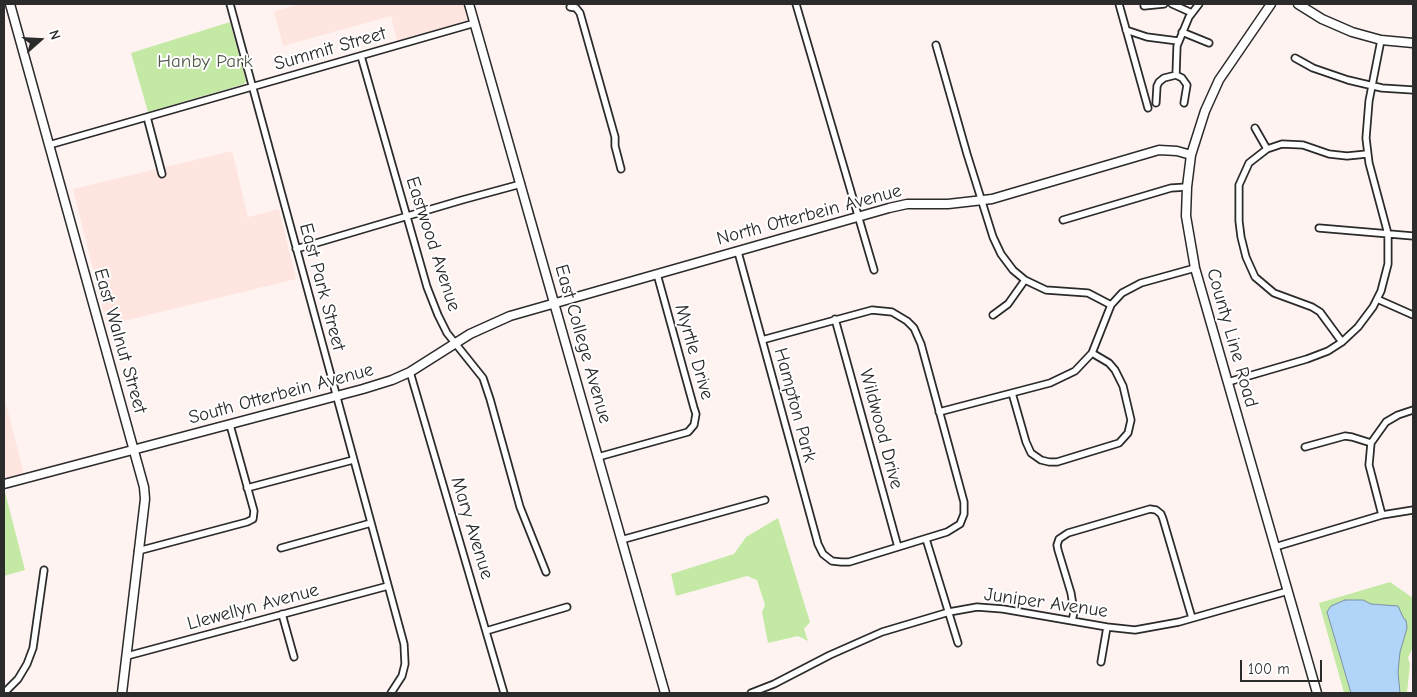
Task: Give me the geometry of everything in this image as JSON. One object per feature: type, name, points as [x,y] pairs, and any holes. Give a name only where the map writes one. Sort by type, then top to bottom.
[{"type":"street","name":"East Walnut Street","points":[[10,4],[144,487],[145,499],[122,693]]},
{"type":"street","name":"East Park Street","points":[[230,4],[402,637],[405,657],[402,676],[391,693]]},
{"type":"street","name":"East College Avenue","points":[[469,4],[665,693]]},
{"type":"street","points":[[796,4],[857,218],[874,270]]},
{"type":"street","points":[[1119,4],[1148,108]]},
{"type":"street","points":[[1144,6],[1164,4]]},
{"type":"street","points":[[1172,4],[1192,14]]},
{"type":"street","points":[[1176,75],[1178,41],[1199,4]]},
{"type":"street","name":"County Line Road","points":[[1271,4],[1219,80],[1205,111],[1191,154],[1186,216],[1195,268],[1317,693]]},
{"type":"street","points":[[1298,4],[1337,26],[1381,40],[1413,43]]},
{"type":"street","points":[[570,7],[576,8],[580,13],[615,137],[615,146],[621,169]]},
{"type":"street","name":"Summit Street","points":[[49,145],[474,23]]},
{"type":"street","points":[[1126,30],[1146,37],[1178,41]]},
{"type":"street","points":[[1182,32],[1210,43]]},
{"type":"street","points":[[1228,382],[1313,358],[1328,351],[1358,328],[1381,291],[1388,264],[1388,234],[1368,154],[1367,117],[1381,40]]},
{"type":"street","points":[[936,45],[993,237],[1001,254],[1013,270],[1024,280],[1046,290],[1088,293],[1111,305]]},
{"type":"street","name":"Eastwood Avenue","points":[[361,56],[427,287],[438,315],[455,343],[483,378],[520,507],[546,572]]},
{"type":"street","points":[[1295,58],[1313,68],[1340,78],[1391,89],[1413,90]]},
{"type":"street","points":[[1156,103],[1159,82],[1164,78],[1176,75],[1182,78],[1187,85],[1184,103]]},
{"type":"street","points":[[147,117],[162,174]]},
{"type":"street","points":[[1255,128],[1267,149]]},
{"type":"street","points":[[1342,342],[1320,312],[1312,307],[1274,293],[1255,277],[1246,257],[1239,221],[1239,185],[1248,165],[1267,149],[1282,144],[1294,143],[1329,154],[1347,156],[1368,154]]},
{"type":"street","name":"North Otterbein Avenue","points":[[554,303],[907,204],[948,204],[982,201],[1152,152],[1168,150],[1191,154]]},
{"type":"street","points":[[296,249],[521,184]]},
{"type":"street","points":[[1063,220],[1171,188],[1187,187]]},
{"type":"street","points":[[1319,228],[1413,236]]},
{"type":"street","name":"Hampton Park","points":[[738,252],[818,544],[823,554],[832,561],[849,562],[898,547]]},
{"type":"street","points":[[939,412],[1050,383],[1076,371],[1092,353],[1111,305],[1122,293],[1134,286],[1195,268]]},
{"type":"street","name":"Myrtle Drive","points":[[598,457],[688,432],[694,425],[696,414],[657,274]]},
{"type":"street","points":[[993,314],[1008,304],[1024,280]]},
{"type":"street","points":[[1377,299],[1413,315]]},
{"type":"street","name":"South Otterbein Avenue","points":[[4,484],[336,397],[392,380],[410,372],[455,343],[491,324],[554,303]]},
{"type":"street","points":[[762,340],[872,310],[892,312],[907,321],[914,328],[919,337],[964,502],[964,514],[960,524],[950,531],[898,547]]},
{"type":"street","name":"Wildwood Drive","points":[[836,319],[898,547]]},
{"type":"street","points":[[1012,394],[1026,442],[1031,453],[1041,460],[1057,462],[1119,442],[1128,433],[1132,420],[1123,386],[1115,370],[1092,353]]},
{"type":"street","name":"Mary Avenue","points":[[410,372],[504,693]]},
{"type":"street","points":[[1382,515],[1369,466],[1371,443],[1386,422],[1398,415],[1413,410]]},
{"type":"street","points":[[138,551],[253,519],[254,512],[230,425]]},
{"type":"street","points":[[1305,447],[1345,436],[1371,443]]},
{"type":"street","points":[[248,488],[353,460]]},
{"type":"street","points":[[621,540],[765,500]]},
{"type":"street","points":[[1072,621],[1074,612],[1071,593],[1058,550],[1059,539],[1068,533],[1150,509],[1156,510],[1163,519],[1192,618]]},
{"type":"street","points":[[1276,547],[1382,515],[1413,510]]},
{"type":"street","points":[[280,548],[371,523]]},
{"type":"street","points":[[926,539],[958,643]]},
{"type":"street","points":[[4,693],[18,679],[27,664],[33,648],[44,570]]},
{"type":"street","name":"Llewellyn Avenue","points":[[127,656],[388,586]]},
{"type":"street","name":"Juniper Avenue","points":[[751,693],[774,684],[830,655],[882,632],[949,612],[977,607],[1003,609],[1135,630],[1179,622],[1288,591]]},
{"type":"street","points":[[486,631],[567,608]]},
{"type":"street","points":[[282,614],[294,657]]},
{"type":"street","points":[[1101,662],[1107,627]]},
{"type":"shaded area","points":[[301,4],[464,4],[468,20],[397,41],[391,16],[283,46],[274,11]]},
{"type":"shaded area","points":[[232,151],[248,217],[279,209],[296,279],[107,325],[73,189]]},
{"type":"shaded area","points":[[4,396],[24,474],[4,480]]},
{"type":"green space","name":"Hanby Park","points":[[230,22],[246,81],[244,84],[148,112],[131,53]]},
{"type":"green space","points":[[4,492],[25,570],[4,576]]},
{"type":"green space","points":[[778,518],[810,622],[804,629],[808,641],[798,636],[768,643],[762,612],[765,605],[757,580],[747,576],[676,596],[671,574],[734,554],[746,537]]},
{"type":"green space","points":[[1390,582],[1413,598],[1413,647],[1408,658],[1410,664],[1407,693],[1344,693],[1319,603]]},
{"type":"water","points":[[1345,600],[1363,600],[1371,604],[1398,606],[1406,620],[1407,628],[1400,652],[1398,672],[1400,693],[1351,693],[1327,612],[1331,606]]}]
